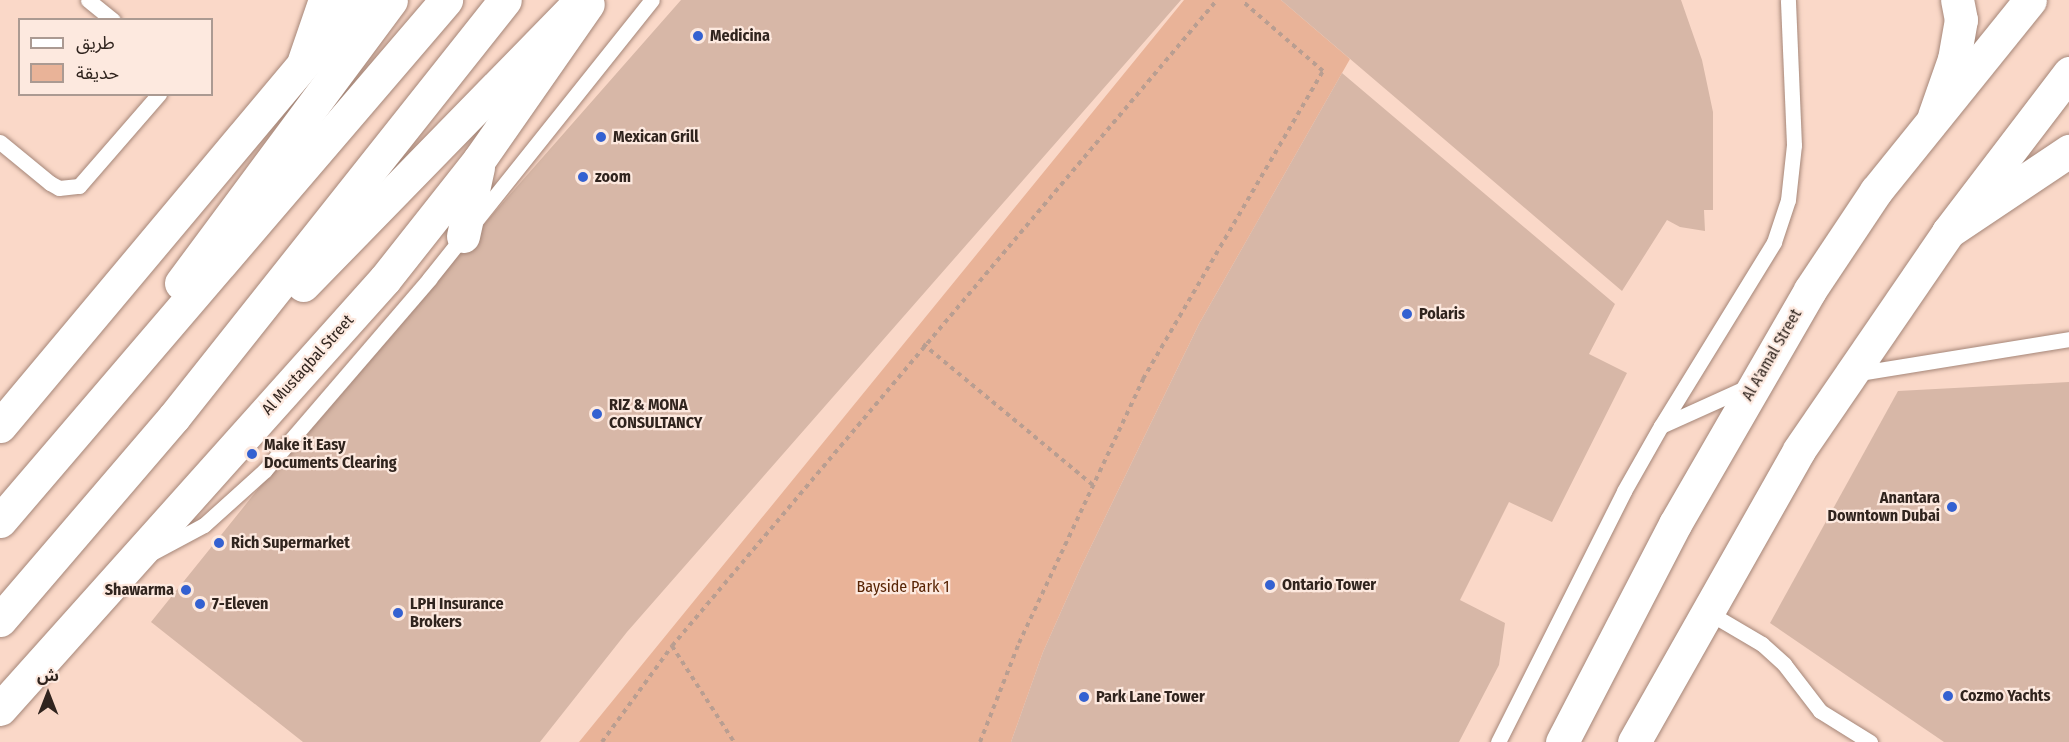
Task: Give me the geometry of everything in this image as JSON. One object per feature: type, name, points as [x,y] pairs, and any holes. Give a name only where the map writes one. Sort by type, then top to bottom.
[{"type":"street","points":[[304,61],[325,0]]},
{"type":"street","points":[[0,426],[357,0]]},
{"type":"street","points":[[128,373],[197,258],[391,0]]},
{"type":"street","points":[[0,521],[446,0]]},
{"type":"street","points":[[0,620],[174,417],[506,0]]},
{"type":"street","points":[[174,417],[581,0]]},
{"type":"street","name":"Al Mustaqbal Street","points":[[0,709],[385,279],[479,160],[590,0]]},
{"type":"street","points":[[1934,116],[1954,59],[1961,20],[1957,0]]},
{"type":"street","name":"Al A'amal Street","points":[[1562,742],[1675,524],[1755,382],[1842,241],[1934,116],[2030,0]]},
{"type":"street","points":[[1634,742],[1799,450],[1854,374],[1948,232],[2069,73]]},
{"type":"street","points":[[1948,232],[2069,151]]},
{"type":"street","points":[[463,236],[479,160]]},
{"type":"lane","points":[[88,0],[110,18]]},
{"type":"lane","points":[[131,561],[181,539],[246,490],[463,236],[652,0]]},
{"type":"lane","points":[[1498,742],[1624,490],[1774,242],[1788,200],[1794,145],[1788,0]]},
{"type":"lane","points":[[0,142],[50,183],[59,188],[79,186],[157,96]]},
{"type":"lane","points":[[1854,374],[2069,339]]},
{"type":"lane","points":[[1661,426],[1722,402],[1755,382]]},
{"type":"lane","points":[[1706,611],[1768,648],[1820,711],[1870,742]]},
{"type":"path","points":[[602,742],[672,646],[922,344],[1217,0]]},
{"type":"path","points":[[980,742],[1019,643],[1143,379],[1323,71],[1241,0]]},
{"type":"path","points":[[922,344],[1094,485]]},
{"type":"path","points":[[672,646],[734,742]]},
{"type":"green space","name":"Bayside Park 1","points":[[1184,0],[1281,0],[1350,59],[1199,324],[1080,569],[1043,652],[1011,742],[579,742]]},
{"type":"building","points":[[681,0],[1181,0],[627,632],[540,742],[303,742],[151,622],[333,396]]},
{"type":"building","points":[[1281,0],[1681,0],[1702,60],[1713,112],[1713,210],[1704,210],[1705,231],[1680,227],[1667,220],[1622,291]]},
{"type":"building","points":[[1342,73],[1615,304],[1589,354],[1627,373],[1552,522],[1509,502],[1460,600],[1505,623],[1499,665],[1459,742],[1011,742],[1043,652],[1080,569],[1199,324]]},
{"type":"building","name":"Anantara Downtown Dubai","points":[[2069,382],[2069,742],[1944,742],[1770,623],[1898,391]]},
{"type":"place","name":"Medicina","points":[[698,36]]},
{"type":"place","name":"Mexican Grill","points":[[601,137]]},
{"type":"place","name":"zoom","points":[[583,177]]},
{"type":"place","name":"Polaris","points":[[1407,314]]},
{"type":"place","name":"RIZ & MONA CONSULTANCY","points":[[597,414]]},
{"type":"place","name":"Make it Easy Documents Clearing","points":[[252,454]]},
{"type":"place","name":"Anantara Downtown Dubai","points":[[1952,507]]},
{"type":"place","name":"Rich Supermarket","points":[[219,543]]},
{"type":"place","name":"Ontario Tower","points":[[1270,585]]},
{"type":"place","name":"Shawarma","points":[[186,590]]},
{"type":"place","name":"7-Eleven","points":[[200,604]]},
{"type":"place","name":"LPH Insurance Brokers","points":[[398,613]]},
{"type":"place","name":"Cozmo Yachts","points":[[1948,696]]},
{"type":"place","name":"Park Lane Tower","points":[[1084,697]]}]
